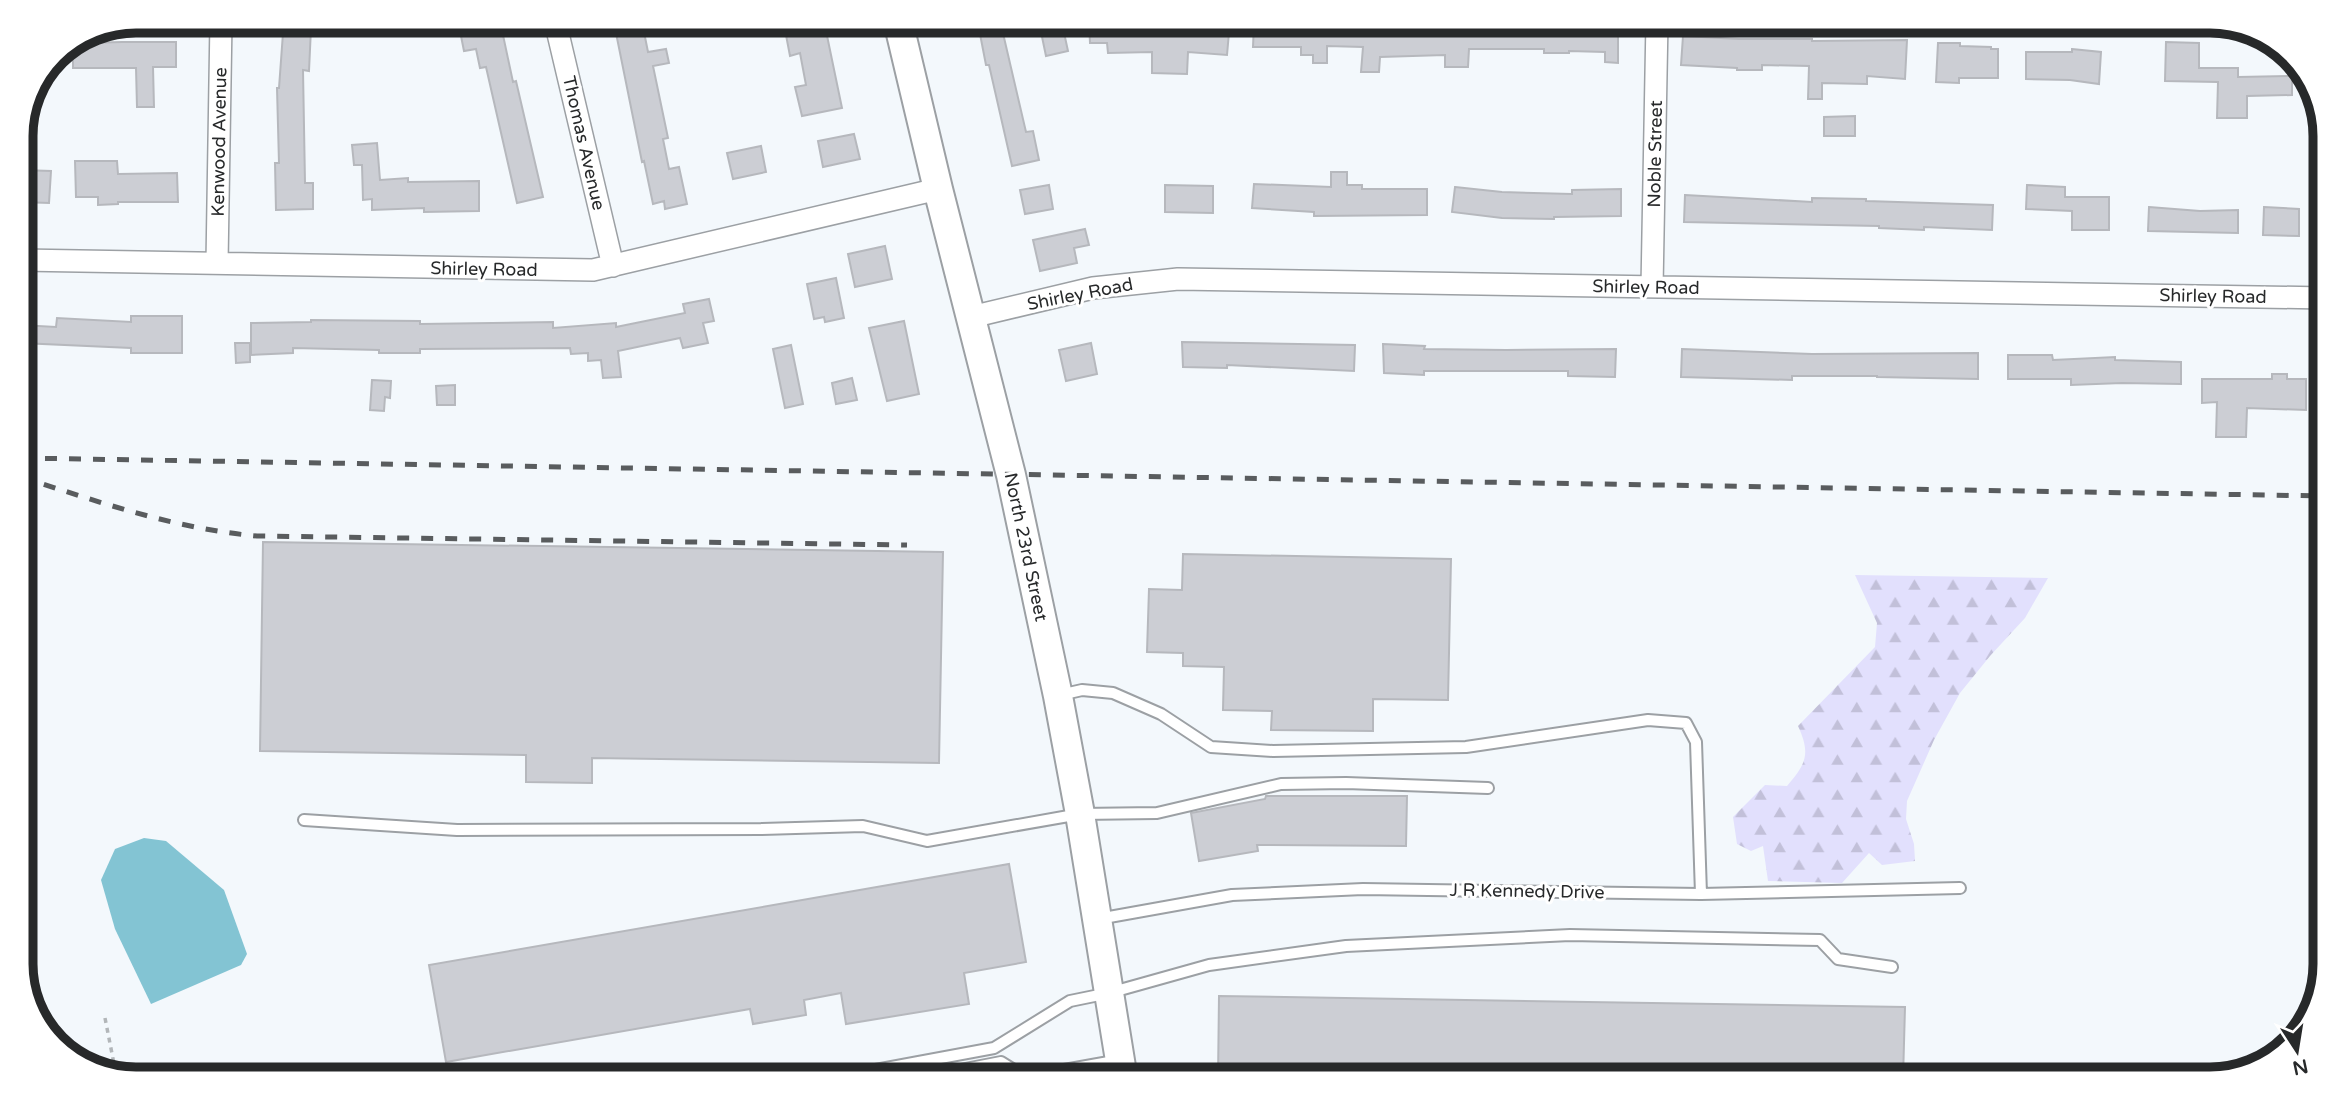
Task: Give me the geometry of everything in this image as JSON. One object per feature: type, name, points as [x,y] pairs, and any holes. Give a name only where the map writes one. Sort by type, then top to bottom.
[{"type":"main road","name":"North 23rd Street","points":[[905,33],[938,189],[1011,475],[1058,696],[1098,919],[1121,1067]]},
{"type":"street","name":"Kenwood Avenue","points":[[217,263],[221,33]]},
{"type":"street","name":"Thomas Avenue","points":[[558,33],[613,266]]},
{"type":"street","name":"Noble Street","points":[[1652,287],[1657,33]]},
{"type":"street","name":"Shirley Road","points":[[33,260],[593,270],[938,189]]},
{"type":"street","name":"Shirley Road","points":[[971,317],[1093,289],[1178,279],[2313,298]]},
{"type":"lane","points":[[1058,696],[1082,690],[1113,693],[1161,714],[1211,747],[1273,751],[1466,747],[1648,720],[1686,723],[1696,742],[1701,894]]},
{"type":"lane","points":[[304,820],[457,830],[863,826],[927,841],[1080,814],[1157,813],[1281,784],[1346,783],[1488,788]]},
{"type":"lane","name":"J R Kennedy Drive","points":[[1098,919],[1232,895],[1363,889],[1701,894],[1959,888]]},
{"type":"lane","points":[[891,1067],[993,1048],[1070,1001],[1209,965],[1346,946],[1570,935],[1820,940],[1838,959],[1892,967]]},
{"type":"lane","points":[[980,1067],[1001,1062],[1009,1067]]},
{"type":"path","points":[[105,1018],[114,1064]]},
{"type":"green space","points":[[1855,575],[2048,578],[2025,618],[1960,693],[1934,740],[1907,801],[1906,819],[1914,844],[1915,861],[1882,865],[1869,853],[1842,883],[1768,881],[1763,846],[1751,851],[1737,844],[1733,817],[1765,785],[1787,786],[1799,771],[1804,758],[1804,744],[1798,726],[1875,647],[1877,623]]},
{"type":"shaded area","points":[[144,838],[166,841],[224,890],[247,954],[241,965],[151,1004],[115,929],[101,880],[115,849]]},
{"type":"building","points":[[283,33],[311,33],[309,71],[303,70],[305,183],[313,183],[313,209],[276,210],[275,163],[279,163],[277,88]]},
{"type":"building","points":[[460,33],[503,33],[543,197],[517,203],[486,67],[480,68],[476,49],[464,51]]},
{"type":"building","points":[[616,33],[644,33],[648,52],[666,49],[669,63],[653,66],[668,138],[663,139],[669,169],[679,167],[687,204],[665,209],[664,201],[653,204],[644,161],[642,162]]},
{"type":"building","points":[[826,33],[842,108],[802,116],[795,87],[806,85],[800,53],[790,56],[786,35]]},
{"type":"building","points":[[1003,33],[1026,132],[1033,131],[1039,160],[1012,166],[980,34]]},
{"type":"building","points":[[1041,33],[1064,33],[1068,51],[1046,56]]},
{"type":"building","points":[[1090,33],[1229,33],[1227,55],[1188,52],[1187,74],[1152,73],[1152,52],[1108,53],[1107,43],[1090,43]]},
{"type":"building","points":[[1254,33],[1618,33],[1618,63],[1605,62],[1605,52],[1544,53],[1544,49],[1469,49],[1468,67],[1445,67],[1445,55],[1380,57],[1379,72],[1361,72],[1363,47],[1327,46],[1327,63],[1313,63],[1313,55],[1301,55],[1301,47],[1253,47]]},
{"type":"building","points":[[1683,36],[1812,41],[1907,40],[1905,79],[1867,76],[1867,84],[1822,83],[1822,99],[1808,99],[1809,66],[1762,65],[1762,70],[1737,70],[1681,65]]},
{"type":"building","points":[[176,42],[176,67],[153,67],[154,107],[137,107],[136,68],[73,68],[73,56],[94,43]]},
{"type":"building","points":[[2166,42],[2199,43],[2199,68],[2238,68],[2238,77],[2292,76],[2292,95],[2247,96],[2247,118],[2217,118],[2218,82],[2165,81]]},
{"type":"building","points":[[1938,43],[1960,43],[1960,46],[1998,49],[1998,78],[1959,78],[1959,83],[1936,82]]},
{"type":"building","points":[[2072,49],[2101,52],[2099,84],[2026,79],[2026,52],[2072,52]]},
{"type":"building","points":[[1855,116],[1855,136],[1824,136],[1824,117]]},
{"type":"building","points":[[854,134],[860,159],[823,167],[818,141]]},
{"type":"building","points":[[377,143],[380,180],[408,178],[408,182],[479,181],[479,211],[424,212],[424,208],[372,210],[372,199],[363,200],[362,165],[354,165],[352,145]]},
{"type":"building","points":[[761,146],[766,172],[733,179],[727,153]]},
{"type":"building","points":[[75,161],[117,161],[118,174],[177,173],[178,202],[118,202],[98,205],[98,197],[76,197]]},
{"type":"building","points":[[33,170],[51,171],[49,203],[33,202]]},
{"type":"building","points":[[1331,172],[1347,172],[1347,185],[1362,185],[1362,189],[1427,189],[1427,215],[1314,216],[1314,212],[1252,208],[1254,184],[1331,187]]},
{"type":"building","points":[[1049,185],[1053,209],[1025,214],[1020,190]]},
{"type":"building","points":[[1165,185],[1213,186],[1213,213],[1165,212]]},
{"type":"building","points":[[2027,185],[2065,187],[2065,197],[2109,197],[2109,230],[2072,230],[2072,211],[2026,209]]},
{"type":"building","points":[[1455,187],[1502,192],[1572,194],[1572,190],[1621,189],[1621,216],[1502,218],[1452,212]]},
{"type":"building","points":[[1685,195],[1812,202],[1812,198],[1993,205],[1992,230],[1684,222]]},
{"type":"building","points":[[2149,207],[2200,211],[2238,210],[2238,233],[2148,231]]},
{"type":"building","points":[[2264,207],[2299,209],[2299,236],[2263,235]]},
{"type":"building","points":[[1085,229],[1089,245],[1074,248],[1077,263],[1040,271],[1033,240]]},
{"type":"building","points":[[885,246],[892,279],[855,287],[848,254]]},
{"type":"building","points":[[836,278],[844,318],[825,322],[824,317],[814,319],[807,284]]},
{"type":"building","points":[[709,299],[714,321],[703,323],[708,343],[683,348],[680,338],[618,351],[621,377],[603,378],[601,360],[588,361],[588,353],[571,354],[570,348],[420,349],[420,353],[379,353],[379,350],[293,348],[293,353],[251,355],[251,323],[311,320],[420,321],[420,324],[553,322],[553,328],[616,323],[616,327],[685,313],[683,304]]},
{"type":"building","points":[[131,316],[182,316],[182,353],[131,353],[131,348],[33,344],[33,326],[56,327],[57,318],[131,322]]},
{"type":"building","points":[[904,321],[919,394],[887,401],[869,328]]},
{"type":"building","points":[[1182,342],[1355,345],[1354,371],[1227,365],[1227,368],[1183,367]]},
{"type":"building","points":[[235,343],[250,343],[250,362],[236,363]]},
{"type":"building","points":[[1091,343],[1097,374],[1066,381],[1059,350]]},
{"type":"building","points":[[1383,344],[1425,346],[1424,349],[1616,349],[1615,377],[1568,376],[1568,371],[1424,371],[1424,375],[1384,373]]},
{"type":"building","points":[[791,345],[803,404],[785,408],[773,349]]},
{"type":"building","points":[[1682,349],[1812,354],[1978,353],[1978,379],[1877,376],[1792,376],[1792,380],[1681,377]]},
{"type":"building","points":[[2008,355],[2052,355],[2053,360],[2115,357],[2115,360],[2181,362],[2181,384],[2071,385],[2071,379],[2008,379]]},
{"type":"building","points":[[2272,374],[2287,374],[2287,379],[2306,379],[2306,410],[2247,408],[2246,437],[2216,437],[2217,402],[2202,403],[2202,379],[2272,379]]},
{"type":"building","points":[[852,378],[857,400],[836,404],[832,383]]},
{"type":"building","points":[[372,380],[391,381],[390,398],[385,397],[384,411],[370,410]]},
{"type":"building","points":[[455,385],[455,405],[437,405],[436,386]]},
{"type":"building","points":[[263,542],[943,552],[939,763],[592,758],[592,783],[526,782],[526,755],[260,751]]},
{"type":"building","points":[[1183,554],[1451,559],[1448,700],[1373,699],[1373,731],[1271,730],[1272,711],[1223,710],[1224,667],[1183,666],[1183,653],[1147,652],[1149,589],[1182,590]]},
{"type":"building","points":[[1266,796],[1407,796],[1406,846],[1257,845],[1258,851],[1199,861],[1191,813],[1265,799]]},
{"type":"building","points":[[1009,864],[1026,962],[964,973],[969,1004],[846,1024],[841,993],[804,1000],[806,1015],[753,1024],[750,1009],[446,1062],[429,965]]},
{"type":"building","points":[[1219,996],[1905,1007],[1903,1067],[1218,1067]]},
{"type":"railway","points":[[33,458],[2313,496]]},
{"type":"railway","points":[[33,481],[167,521],[257,536],[907,545]]}]
